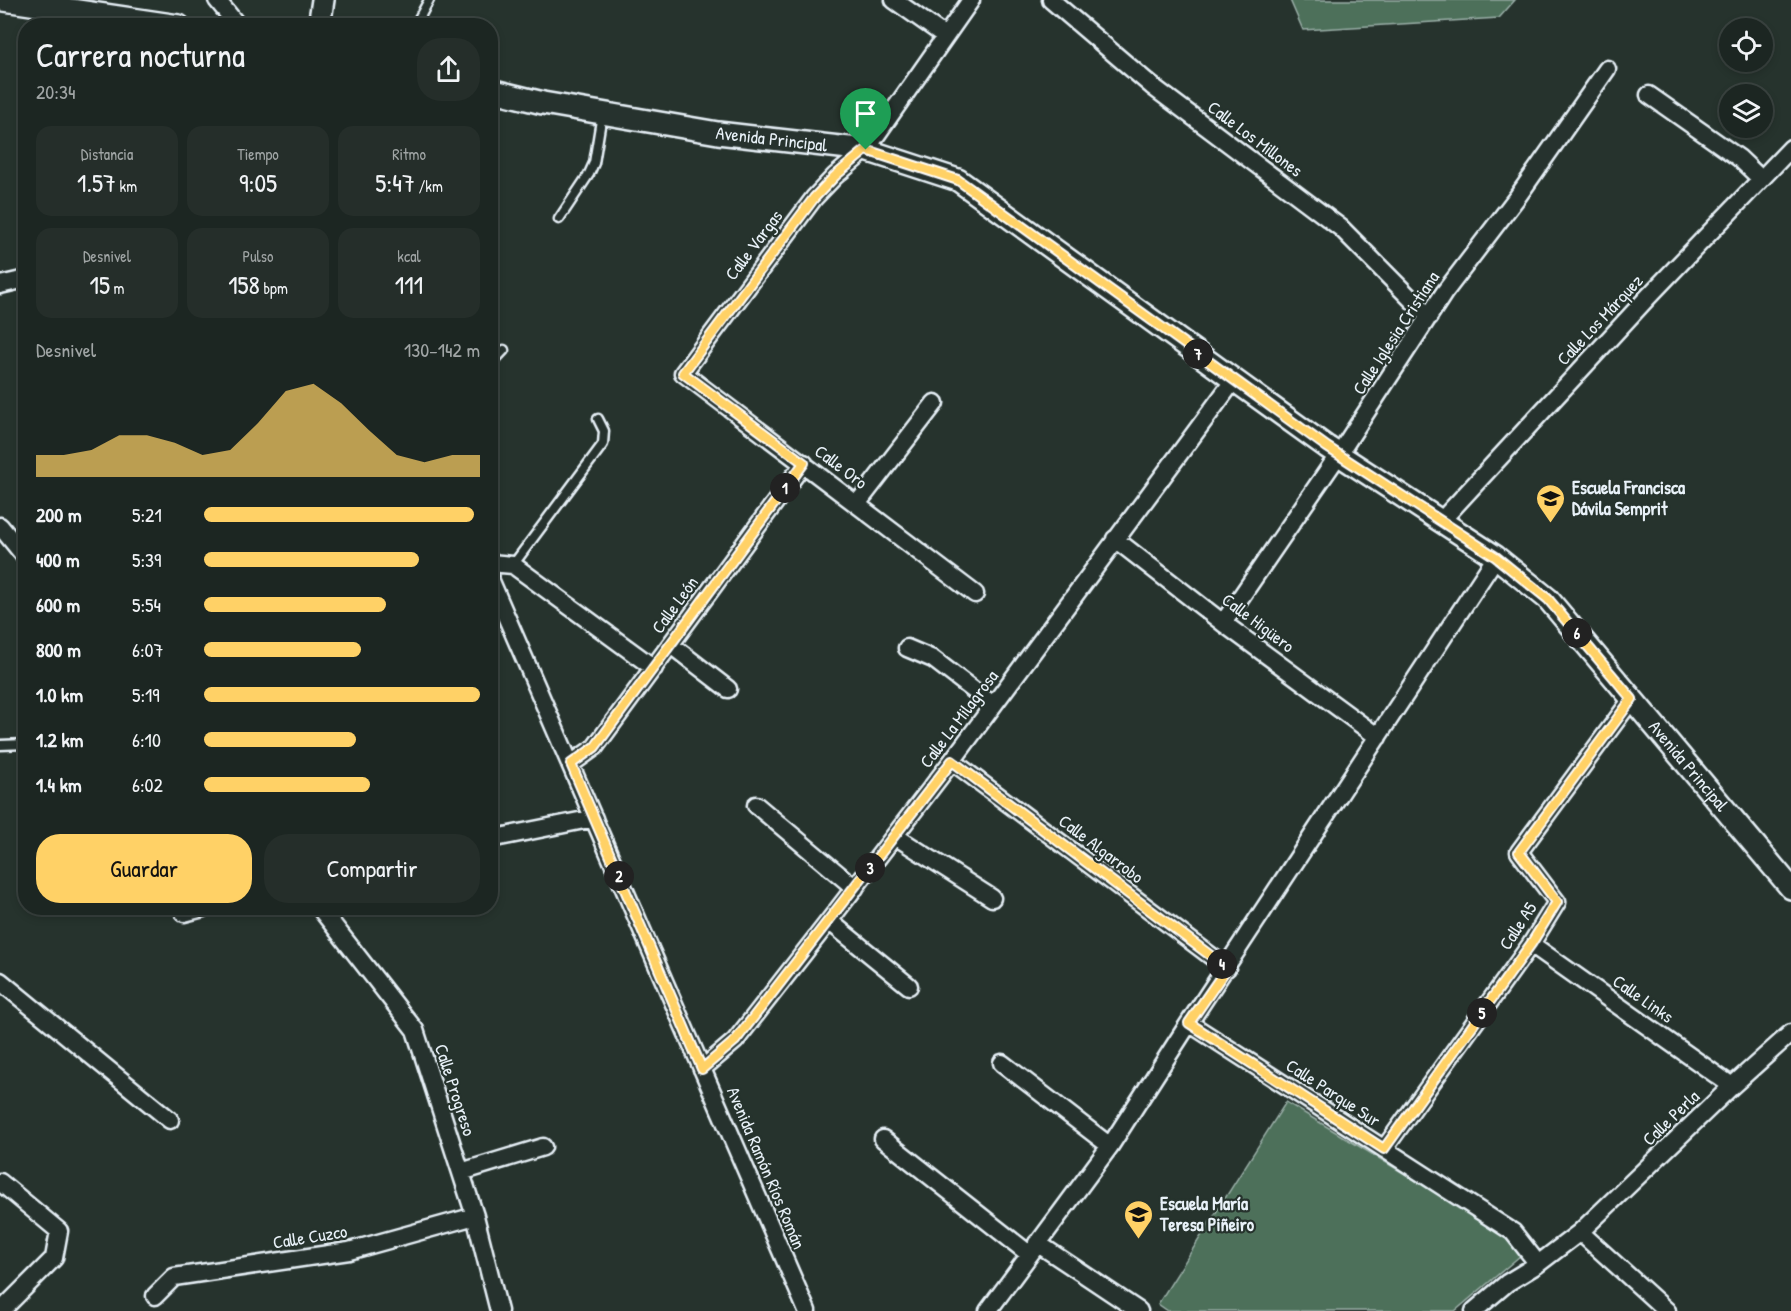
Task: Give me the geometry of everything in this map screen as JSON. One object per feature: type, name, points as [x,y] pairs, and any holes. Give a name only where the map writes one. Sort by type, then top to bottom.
[{"type":"street","points":[[4,0],[101,18]]},
{"type":"street","points":[[217,0],[232,18]]},
{"type":"street","points":[[320,18],[323,0]]},
{"type":"street","points":[[894,0],[945,36]]},
{"type":"street","name":"Calle Vargas","points":[[683,373],[814,198],[835,176],[866,150],[971,0]]},
{"type":"street","name":"Calle Los Millones","points":[[1051,0],[1152,86],[1341,228],[1429,317]]},
{"type":"street","name":"Calle Iglesia Cristiana","points":[[1223,623],[1340,454],[1444,293],[1518,196],[1607,69]]},
{"type":"street","name":"Avenida Principal","points":[[498,92],[543,103],[718,133],[866,150],[958,180],[1234,380],[1340,454],[1496,557],[1548,599],[1791,888]]},
{"type":"street","points":[[1649,95],[1739,158],[1761,179]]},
{"type":"street","name":"Calle Los Márquez","points":[[1441,521],[1647,297],[1791,148]]},
{"type":"street","points":[[0,285],[18,281]]},
{"type":"street","name":"Calle Oro","points":[[683,373],[975,594]]},
{"type":"street","name":"Calle La Milagrosa","points":[[702,1069],[735,1041],[855,888],[952,761],[1234,380]]},
{"type":"street","points":[[857,504],[935,403]]},
{"type":"street","name":"Calle León","points":[[571,764],[595,747],[804,463]]},
{"type":"street","points":[[3,535],[18,549]]},
{"type":"street","name":"Calle Higüero","points":[[1115,540],[1223,623],[1378,736]]},
{"type":"street","points":[[988,1311],[1110,1146],[1496,557]]},
{"type":"street","points":[[498,564],[513,565],[654,668]]},
{"type":"street","name":"Avenida Ramón Ríos Román","points":[[498,597],[807,1311]]},
{"type":"street","points":[[670,645],[728,689]]},
{"type":"street","points":[[907,648],[933,659],[993,705]]},
{"type":"street","name":"Calle A5","points":[[1384,1149],[1531,944],[1557,902],[1519,852],[1632,699]]},
{"type":"street","name":"Calle Algarrobo","points":[[952,761],[1227,968]]},
{"type":"street","points":[[756,805],[855,888]]},
{"type":"street","points":[[498,837],[594,818]]},
{"type":"street","points":[[895,836],[992,898]]},
{"type":"street","name":"Calle Progreso","points":[[325,915],[415,1030],[475,1216],[499,1311]]},
{"type":"street","points":[[829,921],[909,986]]},
{"type":"street","name":"Calle Links","points":[[1531,944],[1732,1086]]},
{"type":"street","points":[[0,981],[170,1120]]},
{"type":"street","name":"Calle Parque Sur","points":[[1189,1023],[1513,1232],[1538,1264]]},
{"type":"street","name":"Calle Perla","points":[[1474,1311],[1507,1283],[1538,1264],[1580,1233],[1732,1086],[1791,1033]]},
{"type":"street","points":[[1002,1063],[1110,1146]]},
{"type":"street","points":[[883,1139],[1033,1248],[1139,1311]]},
{"type":"street","points":[[461,1172],[543,1147]]},
{"type":"street","points":[[0,1182],[59,1231],[54,1258],[1,1311]]},
{"type":"street","name":"Calle Cuzco","points":[[155,1296],[174,1277],[349,1251],[475,1216]]},
{"type":"street","points":[[1580,1233],[1667,1311]]},
{"type":"lane","points":[[419,18],[429,0]]},
{"type":"lane","points":[[559,219],[594,163],[602,113]]},
{"type":"lane","points":[[498,356],[504,350]]},
{"type":"lane","points":[[513,565],[603,444],[604,431],[598,418]]},
{"type":"lane","points":[[0,745],[18,744]]},
{"type":"green space","points":[[1290,0],[1515,0],[1499,18],[1303,30]]},
{"type":"green space","points":[[1286,1102],[1501,1232],[1520,1256],[1455,1311],[1168,1311],[1158,1304]]},
{"type":"place","name":"Escuela Francisca Dávila Semprit","points":[[1551,524]]},
{"type":"place","name":"Escuela María Teresa Piñeiro","points":[[1139,1240]]},
{"type":"route","points":[[866,150],[958,180],[1327,447],[1496,557],[1548,599],[1632,699],[1519,852],[1557,902],[1531,944],[1384,1149],[1189,1023],[1227,968],[952,761],[735,1041],[702,1069],[571,764],[595,747],[804,463],[683,373],[814,198],[835,176],[866,150]]}]
